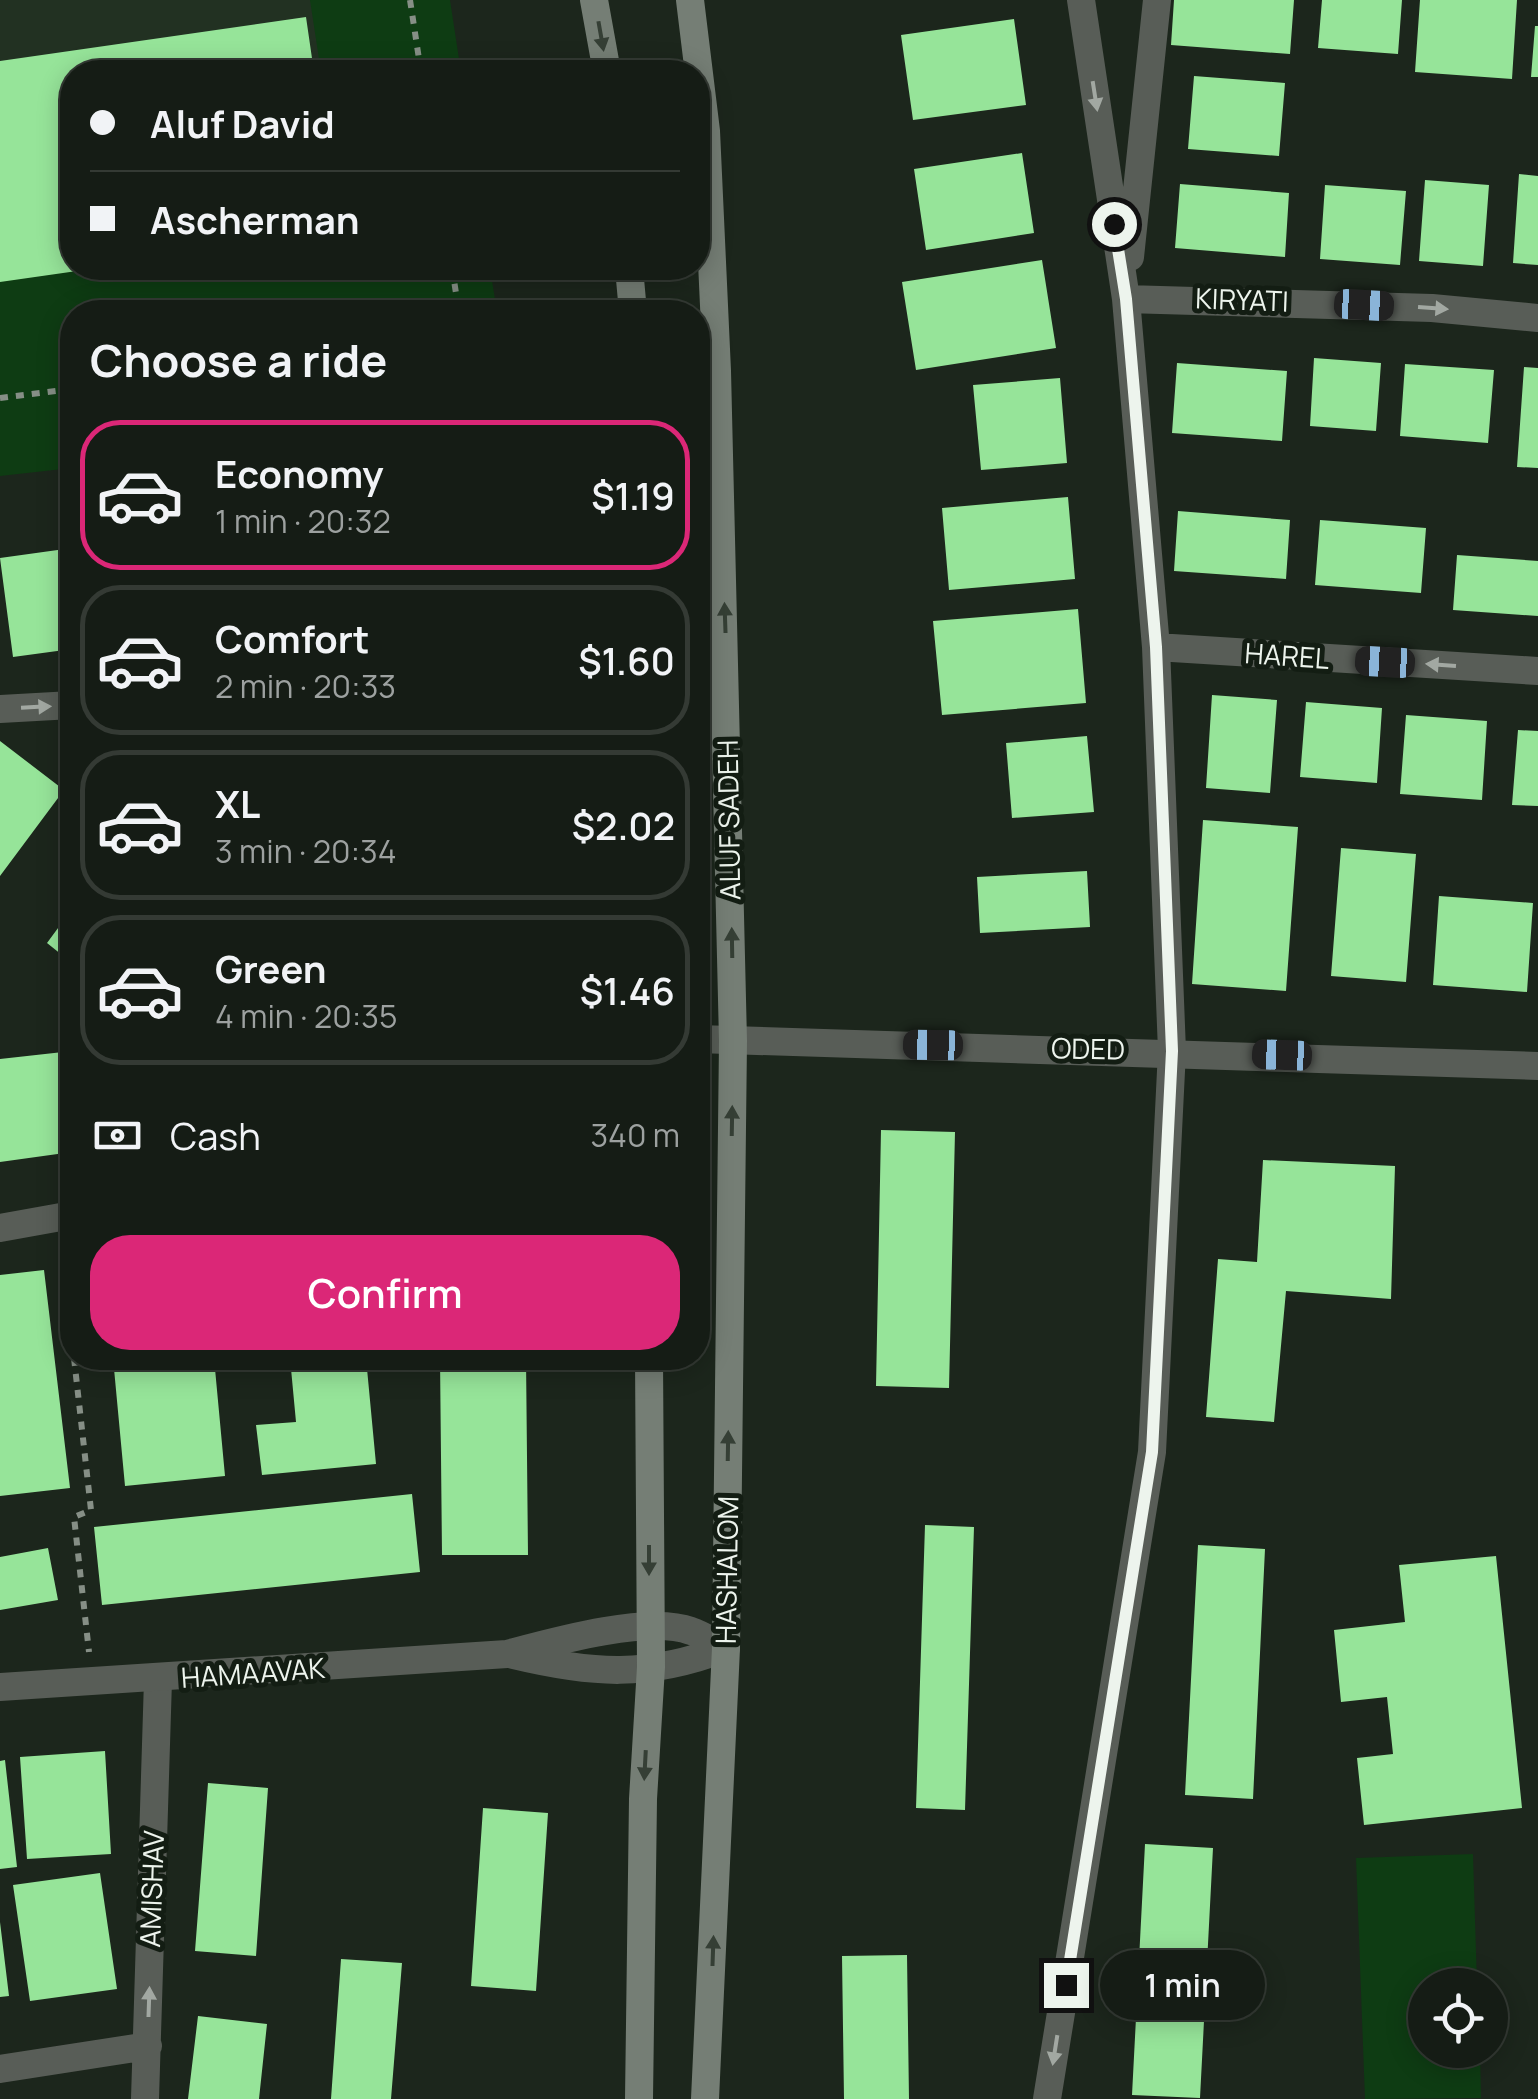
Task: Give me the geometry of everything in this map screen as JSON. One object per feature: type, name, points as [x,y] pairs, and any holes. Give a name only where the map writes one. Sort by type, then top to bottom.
[{"type":"main road","points":[[594,0],[606,60]]},
{"type":"main road","name":"ALUF SADEH","points":[[690,0],[697,60]]},
{"type":"main road","name":"ALUF SADEH","points":[[710,219],[734,1041]]},
{"type":"main road","name":"HASHALOM","points":[[705,2099],[726,1648],[734,1041]]},
{"type":"main road","points":[[639,2099],[644,1799],[651,1667],[649,1370]]},
{"type":"street","points":[[1048,2099],[1152,1452],[1172,1051],[1156,647],[1126,299],[1080,0]]},
{"type":"street","points":[[1126,299],[1157,0]]},
{"type":"street","name":"KIRYATI","points":[[1126,299],[1413,307],[1538,318]]},
{"type":"street","name":"HAREL","points":[[1156,647],[1538,672]]},
{"type":"street","points":[[0,710],[60,706]]},
{"type":"street","name":"ODED","points":[[710,1040],[1172,1051],[1538,1066]]},
{"type":"street","points":[[0,1228],[60,1217]]},
{"type":"street","name":"HAMAAVAK","points":[[0,1687],[158,1680],[506,1654],[582,1634],[649,1628],[688,1629],[726,1648]]},
{"type":"street","name":"HAMAAVAK","points":[[506,1654],[581,1671],[686,1664],[726,1648]]},
{"type":"street","name":"AMISHAV","points":[[144,2099],[158,1680]]},
{"type":"street","points":[[0,2069],[148,2046]]},
{"type":"path","points":[[410,0],[419,60]]},
{"type":"path","points":[[0,398],[60,390]]},
{"type":"path","points":[[75,1370],[92,1510],[74,1517],[92,1683]]},
{"type":"shaded area","points":[[0,0],[348,0],[357,60],[60,60],[60,270],[0,278]]},
{"type":"green space","points":[[310,0],[450,0],[459,60],[319,60]]},
{"type":"green space","points":[[60,267],[60,280],[492,280],[495,300],[60,300],[60,469],[0,476],[0,272]]},
{"type":"green space","points":[[1473,1854],[1476,1968],[1408,1968],[1408,2068],[1480,2068],[1481,2098],[1365,2099],[1356,1858]]},
{"type":"building","points":[[1174,0],[1294,0],[1290,54],[1171,45]]},
{"type":"building","points":[[1322,0],[1402,0],[1398,54],[1318,48]]},
{"type":"building","points":[[1420,0],[1517,0],[1512,79],[1415,72]]},
{"type":"building","points":[[306,17],[312,60],[60,60],[60,273],[0,282],[0,61]]},
{"type":"building","points":[[1014,19],[1026,105],[913,120],[901,35]]},
{"type":"building","points":[[1535,26],[1538,77],[1531,77]]},
{"type":"building","points":[[1194,76],[1285,83],[1279,156],[1188,149]]},
{"type":"building","points":[[1022,153],[1034,233],[926,250],[914,169]]},
{"type":"building","points":[[1519,174],[1538,176],[1538,265],[1513,263]]},
{"type":"building","points":[[1425,180],[1489,185],[1483,266],[1419,261]]},
{"type":"building","points":[[1180,184],[1289,193],[1285,257],[1175,248]]},
{"type":"building","points":[[1325,185],[1406,191],[1400,265],[1320,259]]},
{"type":"building","points":[[1042,260],[1056,348],[916,370],[902,282]]},
{"type":"building","points":[[1314,358],[1381,363],[1376,431],[1310,426]]},
{"type":"building","points":[[1177,363],[1287,371],[1282,441],[1172,433]]},
{"type":"building","points":[[1405,364],[1494,370],[1488,443],[1400,436]]},
{"type":"building","points":[[1524,367],[1538,368],[1538,468],[1517,467]]},
{"type":"building","points":[[1060,378],[1067,463],[981,470],[973,385]]},
{"type":"building","points":[[1068,497],[1075,579],[949,590],[942,508]]},
{"type":"building","points":[[1178,511],[1290,520],[1286,579],[1174,571]]},
{"type":"building","points":[[1320,520],[1426,528],[1421,593],[1315,585]]},
{"type":"building","points":[[60,550],[60,651],[13,657],[0,558]]},
{"type":"building","points":[[1457,555],[1538,561],[1538,616],[1453,610]]},
{"type":"building","points":[[1078,609],[1086,703],[942,715],[933,621]]},
{"type":"building","points":[[1212,695],[1277,700],[1270,793],[1206,788]]},
{"type":"building","points":[[1306,702],[1382,708],[1377,783],[1300,777]]},
{"type":"building","points":[[1406,715],[1487,721],[1482,800],[1400,794]]},
{"type":"building","points":[[1518,730],[1538,731],[1538,806],[1512,805]]},
{"type":"building","points":[[1087,736],[1094,812],[1012,818],[1006,743]]},
{"type":"building","points":[[0,741],[60,787],[60,795],[0,876]]},
{"type":"building","points":[[1203,820],[1298,827],[1286,991],[1192,984]]},
{"type":"building","points":[[1341,848],[1416,854],[1406,982],[1331,976]]},
{"type":"building","points":[[1087,871],[1090,927],[980,933],[977,877]]},
{"type":"building","points":[[1439,896],[1533,903],[1527,992],[1433,985]]},
{"type":"building","points":[[60,925],[60,953],[47,943]]},
{"type":"building","points":[[60,1052],[60,1154],[0,1162],[0,1059]]},
{"type":"building","points":[[881,1130],[955,1132],[949,1388],[876,1386]]},
{"type":"building","points":[[1263,1160],[1395,1166],[1391,1299],[1286,1291],[1274,1422],[1206,1417],[1218,1259],[1257,1262]]},
{"type":"building","points":[[44,1270],[70,1488],[0,1496],[0,1275]]},
{"type":"building","points":[[114,1370],[215,1370],[225,1476],[125,1486]]},
{"type":"building","points":[[291,1370],[367,1370],[376,1464],[262,1475],[256,1425],[296,1422]]},
{"type":"building","points":[[440,1370],[526,1370],[528,1555],[442,1555]]},
{"type":"building","points":[[412,1494],[420,1572],[102,1605],[94,1527]]},
{"type":"building","points":[[925,1525],[974,1527],[965,1810],[916,1808]]},
{"type":"building","points":[[1198,1545],[1265,1549],[1253,1799],[1185,1795]]},
{"type":"building","points":[[48,1548],[58,1600],[0,1610],[0,1557]]},
{"type":"building","points":[[1496,1556],[1522,1808],[1364,1825],[1357,1758],[1393,1754],[1387,1697],[1341,1702],[1334,1630],[1405,1622],[1399,1565]]},
{"type":"building","points":[[105,1751],[111,1854],[27,1859],[20,1757]]},
{"type":"building","points":[[5,1760],[17,1867],[0,1869],[0,1761]]},
{"type":"building","points":[[208,1783],[268,1788],[256,1956],[195,1951]]},
{"type":"building","points":[[483,1808],[548,1813],[536,1991],[471,1986]]},
{"type":"building","points":[[1145,1844],[1213,1848],[1200,2098],[1132,2095]]},
{"type":"building","points":[[100,1873],[117,1989],[30,2001],[13,1885]]},
{"type":"building","points":[[0,1922],[9,1996],[0,1997]]},
{"type":"building","points":[[907,1955],[909,2099],[844,2099],[842,1956]]},
{"type":"building","points":[[341,1959],[402,1963],[391,2099],[331,2099]]},
{"type":"building","points":[[198,2016],[267,2024],[259,2099],[188,2099]]},
{"type":"route","points":[[1066,1985],[1152,1452],[1172,1051],[1156,647],[1126,299],[1114,224]]}]
